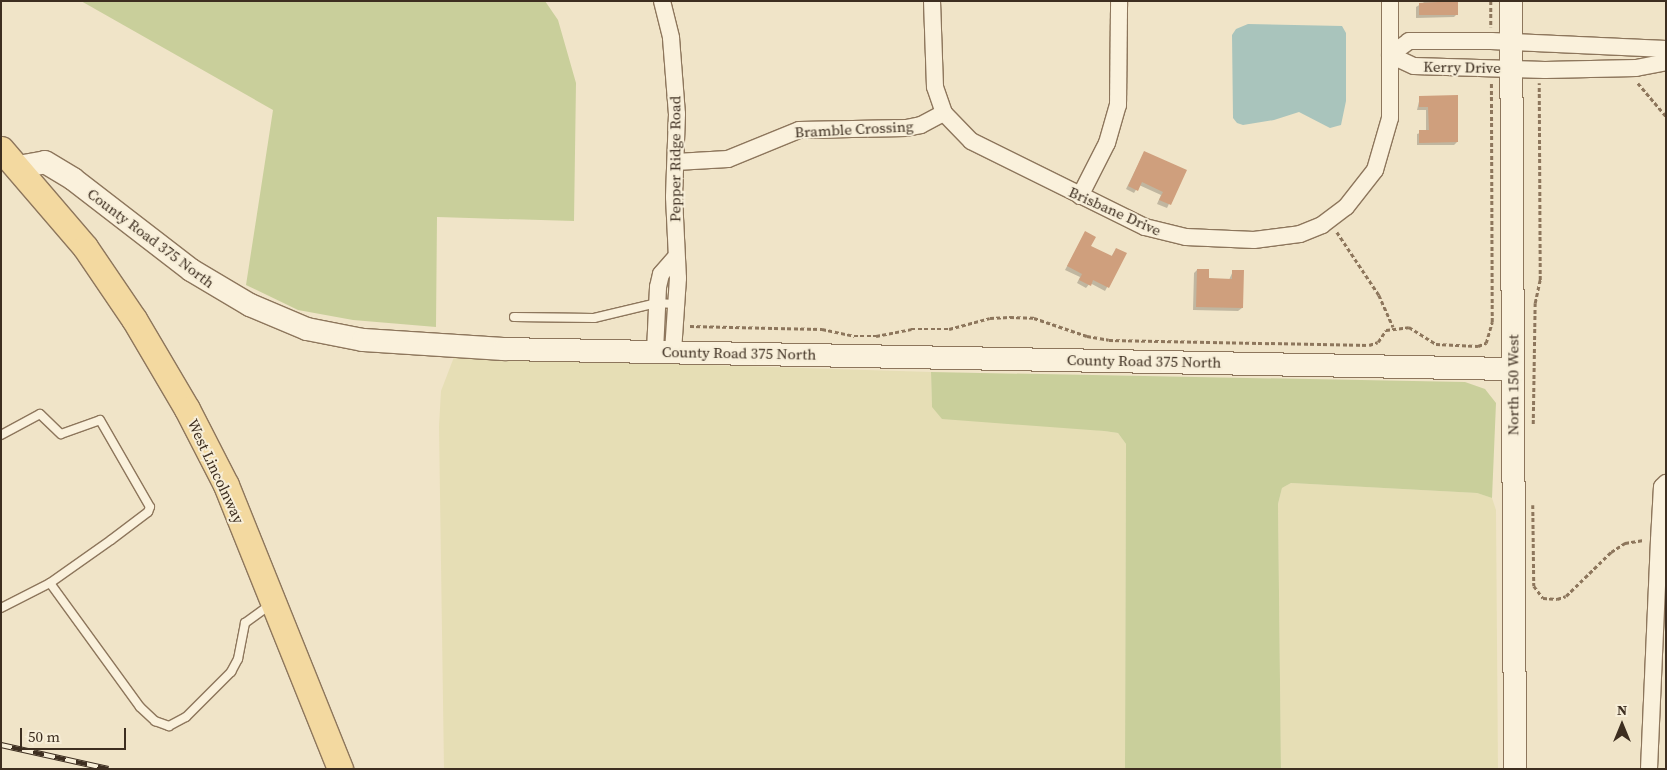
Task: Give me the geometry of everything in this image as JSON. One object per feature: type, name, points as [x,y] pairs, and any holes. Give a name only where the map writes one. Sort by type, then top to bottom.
[{"type":"main road","name":"West Lincolnway","points":[[1,149],[85,247],[134,319],[187,409],[226,486],[340,769]]},
{"type":"street","name":"Pepper Ridge Road","points":[[662,1],[671,38],[677,114],[675,258],[678,278],[673,325],[664,351]]},
{"type":"street","points":[[932,1],[933,72],[944,113]]},
{"type":"street","points":[[1080,196],[1107,144],[1118,105],[1119,1]]},
{"type":"street","name":"Brisbane Drive","points":[[944,113],[961,133],[982,148],[1145,227],[1186,237],[1276,238],[1300,234],[1329,220],[1363,190],[1384,148],[1390,118],[1390,1]]},
{"type":"street","name":"North 150 West","points":[[1511,1],[1502,42],[1502,67],[1513,369],[1515,769]]},
{"type":"street","name":"Kerry Drive","points":[[1666,49],[1502,42],[1408,41],[1390,54],[1414,66],[1636,68],[1666,62]]},
{"type":"street","name":"Bramble Crossing","points":[[676,162],[728,159],[799,130],[906,128],[920,125],[944,113]]},
{"type":"street","name":"County Road 375 North","points":[[18,167],[45,162],[73,179],[220,290],[307,329],[392,343],[504,349],[1513,369]]},
{"type":"street","points":[[664,351],[656,304],[662,274],[675,258]]},
{"type":"street","points":[[1649,769],[1660,629],[1659,540],[1662,487],[1666,483]]},
{"type":"lane","points":[[514,317],[594,318],[656,304],[674,304]]},
{"type":"lane","points":[[1,435],[36,414],[43,414],[61,434],[100,420],[150,507],[148,512],[50,583],[1,608]]},
{"type":"lane","points":[[50,583],[140,707],[155,721],[168,726],[186,717],[231,672],[238,659],[245,623],[273,603]]},
{"type":"path","points":[[1491,1],[1502,42]]},
{"type":"path","points":[[673,325],[822,328],[854,336],[876,336],[911,329],[949,330],[990,318],[1010,317],[1034,318],[1109,340],[1369,344],[1378,342],[1386,330],[1393,327],[1409,327],[1436,344],[1478,346],[1486,343],[1492,333],[1502,67]]},
{"type":"path","points":[[1533,434],[1535,303],[1540,280],[1539,79]]},
{"type":"path","points":[[1329,220],[1379,294],[1393,327]]},
{"type":"path","points":[[1533,500],[1534,588],[1543,598],[1557,599],[1570,593],[1595,566],[1625,544],[1659,540]]},
{"type":"shaded area","points":[[454,357],[931,372],[932,407],[1118,433],[1126,444],[1125,769],[444,769],[439,426],[441,391]]},
{"type":"shaded area","points":[[1291,483],[1477,493],[1492,498],[1496,510],[1498,769],[1281,769],[1278,504],[1282,488]]},
{"type":"green space","points":[[81,1],[545,1],[558,20],[576,83],[574,221],[437,217],[436,327],[353,320],[298,310],[246,285],[273,110]]},
{"type":"green space","points":[[931,372],[1465,382],[1485,389],[1496,403],[1492,498],[1477,493],[1291,483],[1282,488],[1278,504],[1281,769],[1125,769],[1126,444],[1118,433],[1104,431],[942,419],[932,407]]},
{"type":"water","points":[[1248,24],[1342,26],[1346,33],[1346,101],[1341,125],[1330,128],[1299,112],[1274,120],[1243,125],[1237,123],[1233,118],[1232,35],[1236,29]]},
{"type":"building","points":[[1458,1],[1458,15],[1419,15],[1419,3]]},
{"type":"building","points":[[1458,95],[1458,142],[1419,143],[1419,130],[1429,130],[1428,107],[1419,107],[1419,96]]},
{"type":"building","points":[[1144,151],[1187,170],[1171,205],[1159,200],[1163,192],[1142,182],[1138,191],[1128,186]]},
{"type":"building","points":[[1085,231],[1096,237],[1091,246],[1112,256],[1116,248],[1127,253],[1109,288],[1093,280],[1091,286],[1079,280],[1082,274],[1067,266]]},
{"type":"building","points":[[1197,269],[1209,269],[1209,278],[1232,279],[1232,270],[1244,270],[1243,308],[1196,307]]},
{"type":"railway","points":[[1,745],[108,769]]}]
